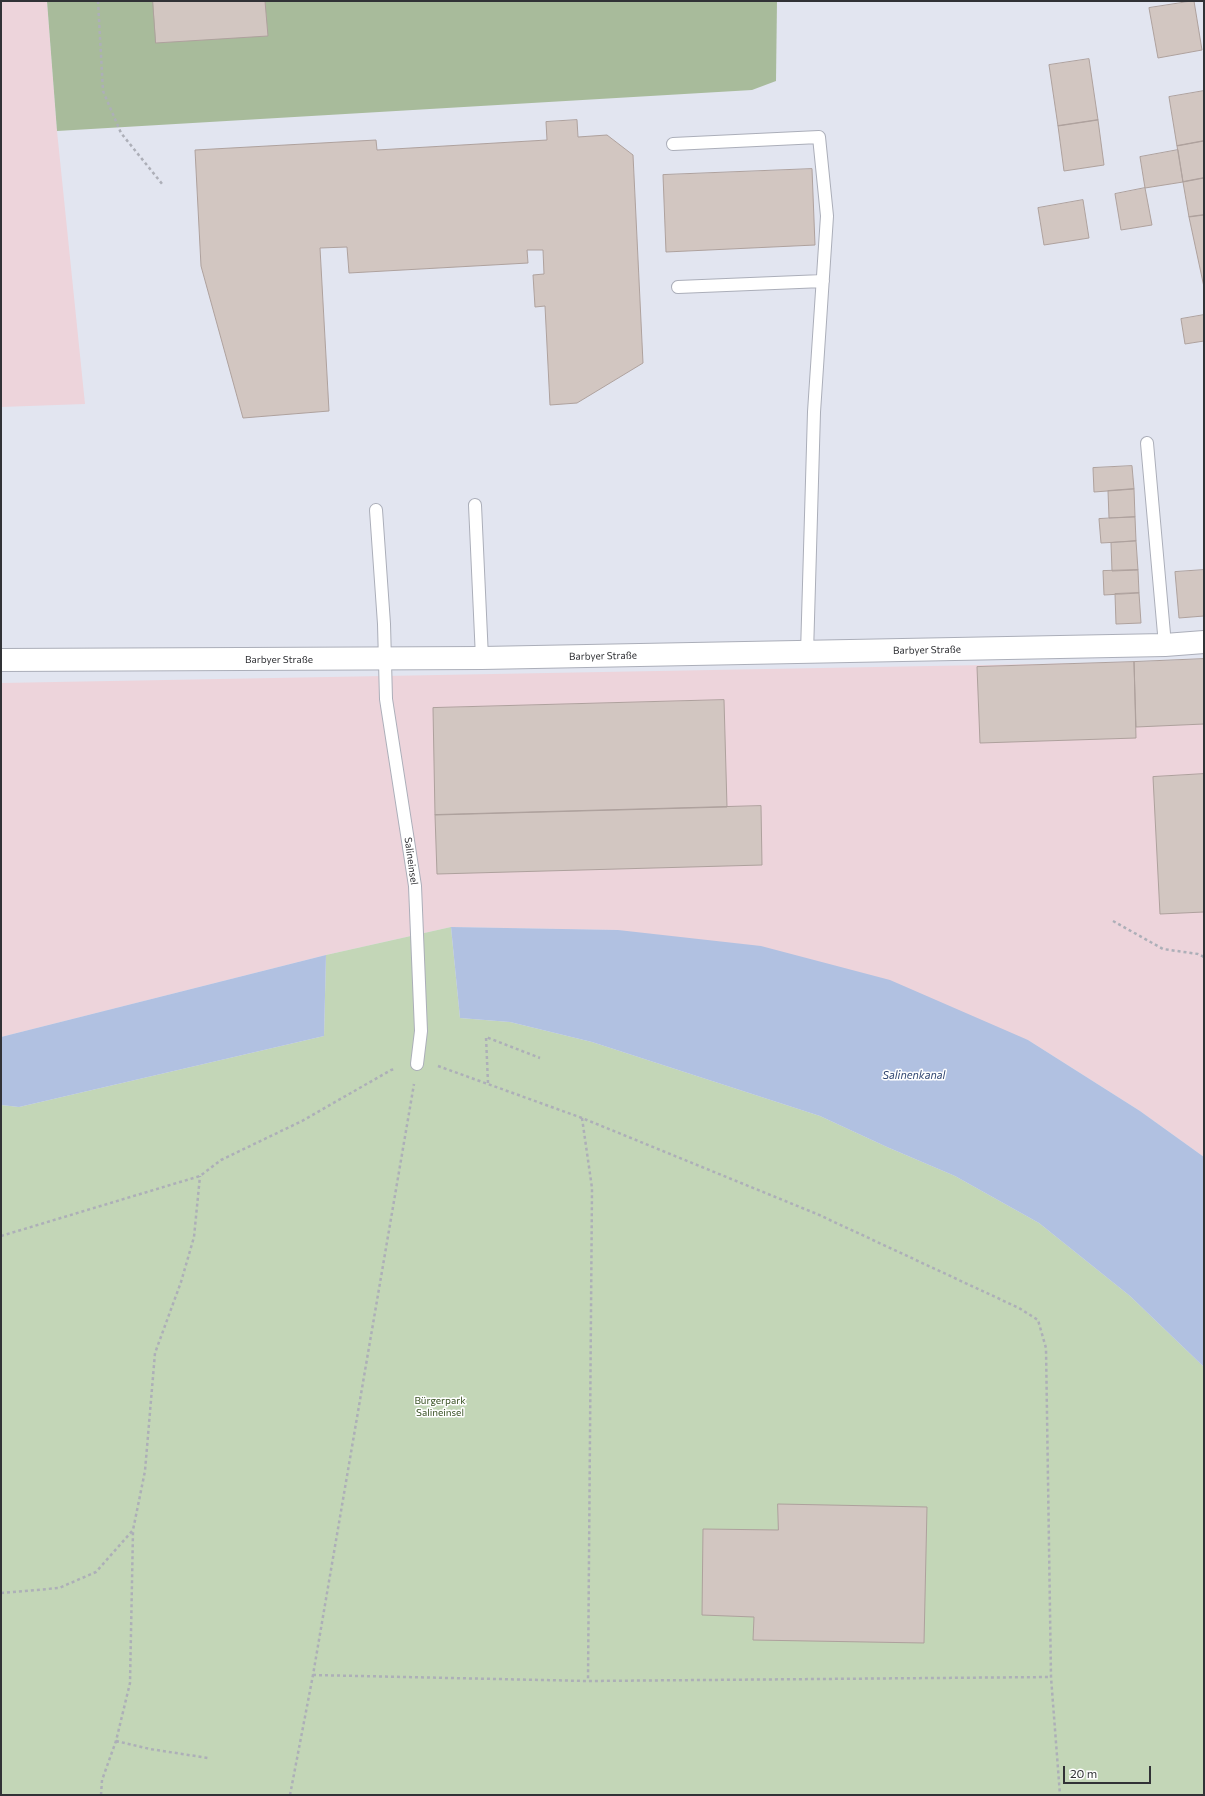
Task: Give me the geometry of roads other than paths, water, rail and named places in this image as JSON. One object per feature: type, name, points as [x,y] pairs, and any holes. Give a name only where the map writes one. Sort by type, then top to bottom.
[{"type":"street","name":"Barbyer Straße","points":[[1,660],[385,660],[1165,645],[1204,642]]},
{"type":"lane","points":[[673,144],[819,137],[827,216],[814,412],[807,652]]},
{"type":"lane","points":[[678,287],[823,281]]},
{"type":"lane","points":[[1147,443],[1165,645]]},
{"type":"lane","points":[[475,505],[482,658]]},
{"type":"lane","name":"Salineinsel","points":[[376,510],[386,699],[414,886],[421,1031],[417,1064]]},
{"type":"water","name":"Salinenkanal","points":[[451,927],[618,930],[761,946],[890,980],[1028,1040],[1140,1111],[1204,1157],[1204,1367],[1130,1296],[1039,1223],[955,1176],[820,1116],[592,1042],[510,1022],[460,1018]]},
{"type":"water","points":[[326,955],[324,1036],[19,1107],[1,1105],[1,1037]]},
{"type":"park label","name":"Bürgerpark Salineinsel","points":[[440,1406]]}]
